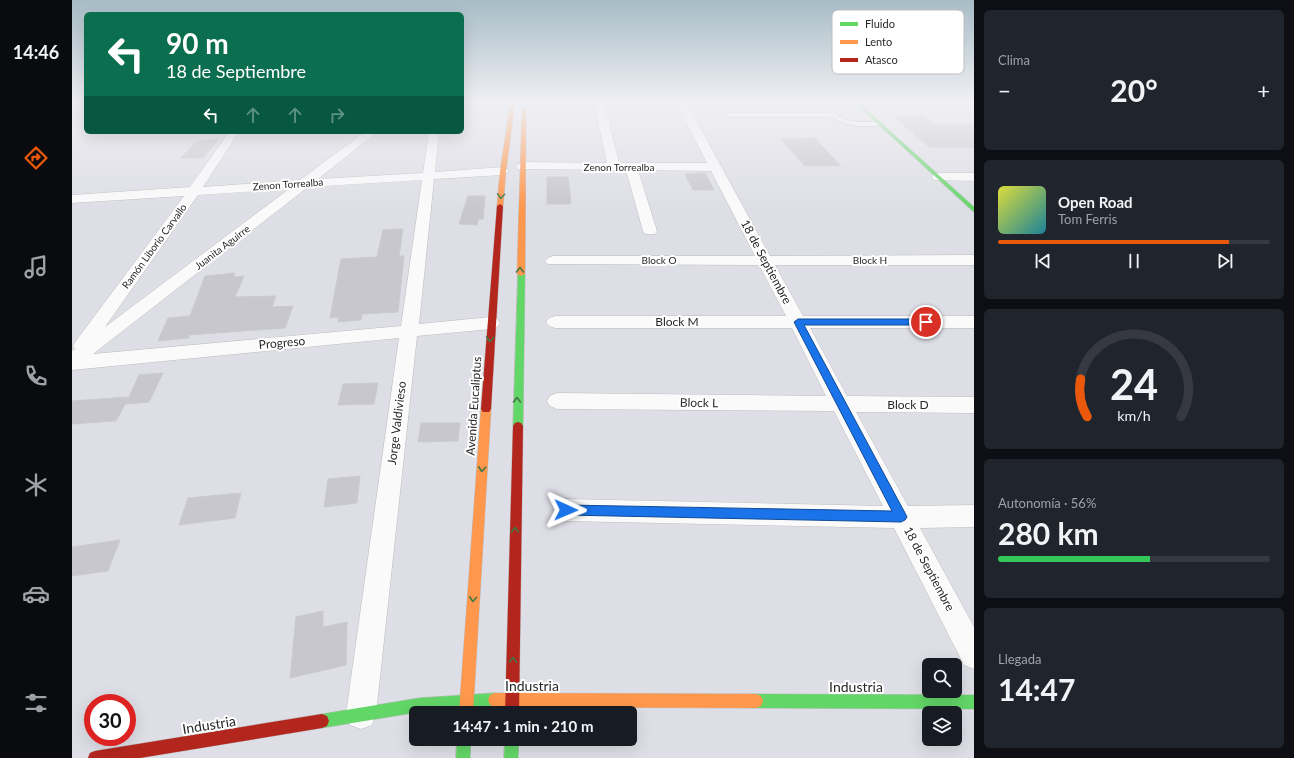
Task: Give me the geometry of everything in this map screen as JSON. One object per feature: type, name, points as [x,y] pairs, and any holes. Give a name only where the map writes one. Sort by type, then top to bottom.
[{"type":"main road","name":"Avenida Eucaliptus","points":[[466,706],[491,323],[503,172],[508,137]]},
{"type":"main road","points":[[512,706],[523,137]]},
{"type":"main road","points":[[895,137],[974,210]]},
{"type":"main road","name":"Industria","points":[[95,758],[419,705],[466,701],[512,699],[974,702]]},
{"type":"main road","points":[[463,758],[464,746]]},
{"type":"main road","points":[[511,758],[512,746]]},
{"type":"street","name":"Ramón Liborio Carvallo","points":[[72,361],[194,191],[230,137]]},
{"type":"street","name":"Juanita Aguirre","points":[[72,361],[365,137]]},
{"type":"street","name":"Jorge Valdivieso","points":[[361,714],[433,137]]},
{"type":"street","points":[[607,137],[614,167]]},
{"type":"street","name":"18 de Septiembre","points":[[700,137],[974,655]]},
{"type":"street","name":"Zenon Torrealba","points":[[522,166],[716,167]]},
{"type":"street","points":[[631,167],[650,231]]},
{"type":"street","name":"Zenon Torrealba","points":[[72,199],[306,183],[503,172]]},
{"type":"street","points":[[938,177],[974,177]]},
{"type":"street","name":"Block O","points":[[553,260],[765,260]]},
{"type":"street","name":"Block H","points":[[765,260],[974,260]]},
{"type":"street","name":"Block M","points":[[555,322],[974,322]]},
{"type":"street","name":"Progreso","points":[[72,361],[409,332],[491,323]]},
{"type":"street","name":"Block L","points":[[557,401],[841,404]]},
{"type":"street","name":"Block D","points":[[841,404],[974,405]]},
{"type":"street","points":[[566,510],[901,517],[974,516]]},
{"type":"building","points":[[918,137],[974,137],[974,148],[929,147]]},
{"type":"building","points":[[815,138],[841,166],[805,166],[781,139]]},
{"type":"building","points":[[219,139],[203,158],[181,158],[197,141]]},
{"type":"building","points":[[705,173],[714,190],[693,190],[685,174]]},
{"type":"building","points":[[547,177],[568,177],[571,204],[547,204]]},
{"type":"building","points":[[468,196],[485,196],[483,219],[478,219],[477,225],[459,224]]},
{"type":"building","points":[[403,229],[399,256],[404,256],[398,312],[362,314],[361,320],[338,322],[339,317],[330,318],[341,259],[377,257],[383,230]]},
{"type":"building","points":[[235,273],[234,277],[244,276],[235,297],[276,296],[272,307],[293,306],[285,328],[189,335],[188,338],[158,341],[168,318],[190,316],[205,276]]},
{"type":"building","points":[[163,373],[149,402],[125,404],[116,421],[72,424],[72,401],[129,397],[139,375]]},
{"type":"building","points":[[378,383],[374,404],[338,405],[343,384]]},
{"type":"building","points":[[421,423],[460,423],[458,441],[418,442]]},
{"type":"building","points":[[360,476],[357,503],[324,507],[328,479]]},
{"type":"building","points":[[241,493],[235,518],[179,525],[188,498]]},
{"type":"building","points":[[120,540],[108,571],[72,576],[72,547]]},
{"type":"building","points":[[323,611],[323,627],[347,622],[346,665],[290,678],[296,617]]},
{"type":"traffic: fast","points":[[895,137],[974,210]]},
{"type":"traffic: fast","points":[[518,426],[521,274]]},
{"type":"traffic: fast","points":[[322,721],[419,705],[495,700]]},
{"type":"traffic: fast","points":[[756,701],[974,702]]},
{"type":"traffic: fast","points":[[463,758],[464,746]]},
{"type":"traffic: fast","points":[[511,758],[512,746]]},
{"type":"traffic: slow","points":[[500,206],[508,137]]},
{"type":"traffic: slow","points":[[521,274],[523,137]]},
{"type":"traffic: slow","points":[[466,706],[486,409]]},
{"type":"traffic: slow","points":[[495,700],[756,701]]},
{"type":"traffic: jam","points":[[486,409],[500,206]]},
{"type":"traffic: jam","points":[[512,706],[518,426]]},
{"type":"traffic: jam","points":[[95,758],[322,721]]},
{"type":"route","points":[[566,510],[901,517],[798,322],[926,322]]}]
